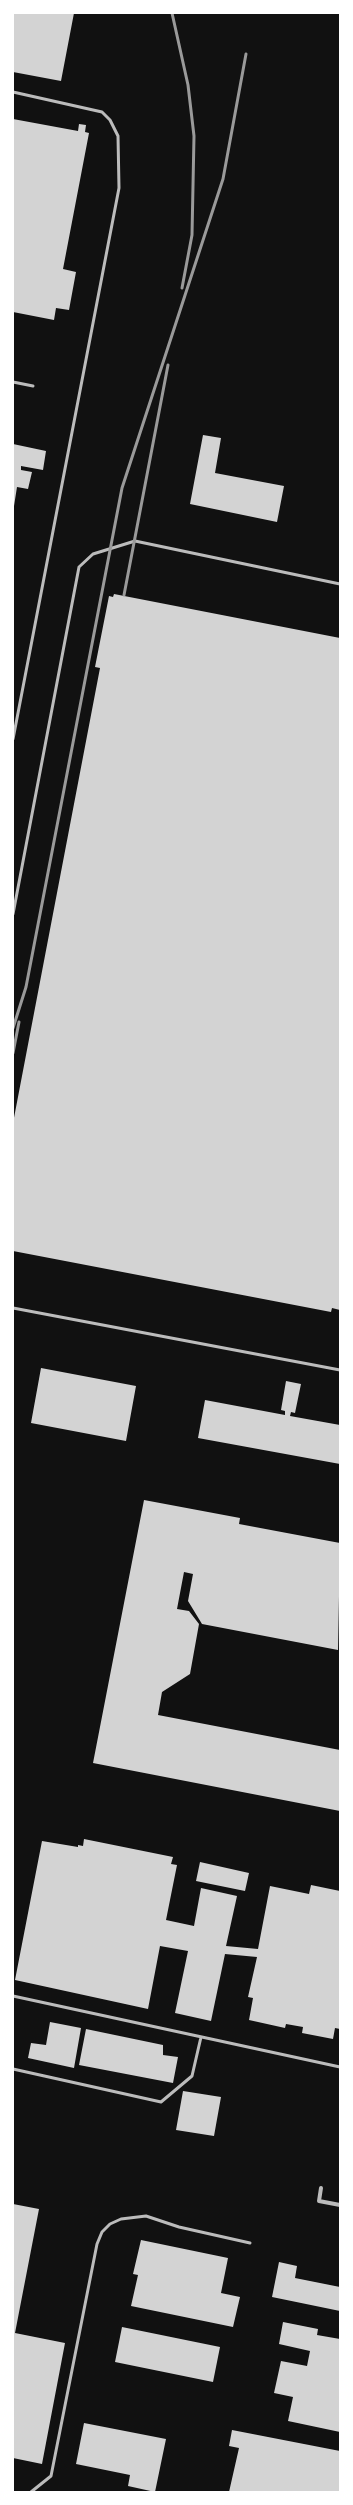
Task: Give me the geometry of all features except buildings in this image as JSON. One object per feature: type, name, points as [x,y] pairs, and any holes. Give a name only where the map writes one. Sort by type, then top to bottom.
[{"type":"street","points":[[321,2188],[319,2201],[340,2205]]},
{"type":"lane","points":[[13,92],[102,112],[110,120],[118,136],[119,188],[13,739]]},
{"type":"lane","points":[[13,382],[33,386]]},
{"type":"lane","points":[[13,914],[79,568],[93,554],[135,541],[340,584]]},
{"type":"lane","points":[[13,1308],[340,1370]]},
{"type":"lane","points":[[13,1996],[340,2067]]},
{"type":"lane","points":[[13,2069],[161,2102],[192,2076],[201,2037]]},
{"type":"lane","points":[[31,2492],[51,2476],[97,2244],[102,2232],[110,2224],[121,2218],[146,2216],[179,2227],[250,2243]]},
{"type":"railway","points":[[172,13],[188,85],[194,136],[192,235],[182,288]]},
{"type":"railway","points":[[13,1028],[26,987],[122,488],[223,179],[246,54]]},
{"type":"railway","points":[[124,595],[168,365]]},
{"type":"railway","points":[[13,1053],[19,1022]]}]
